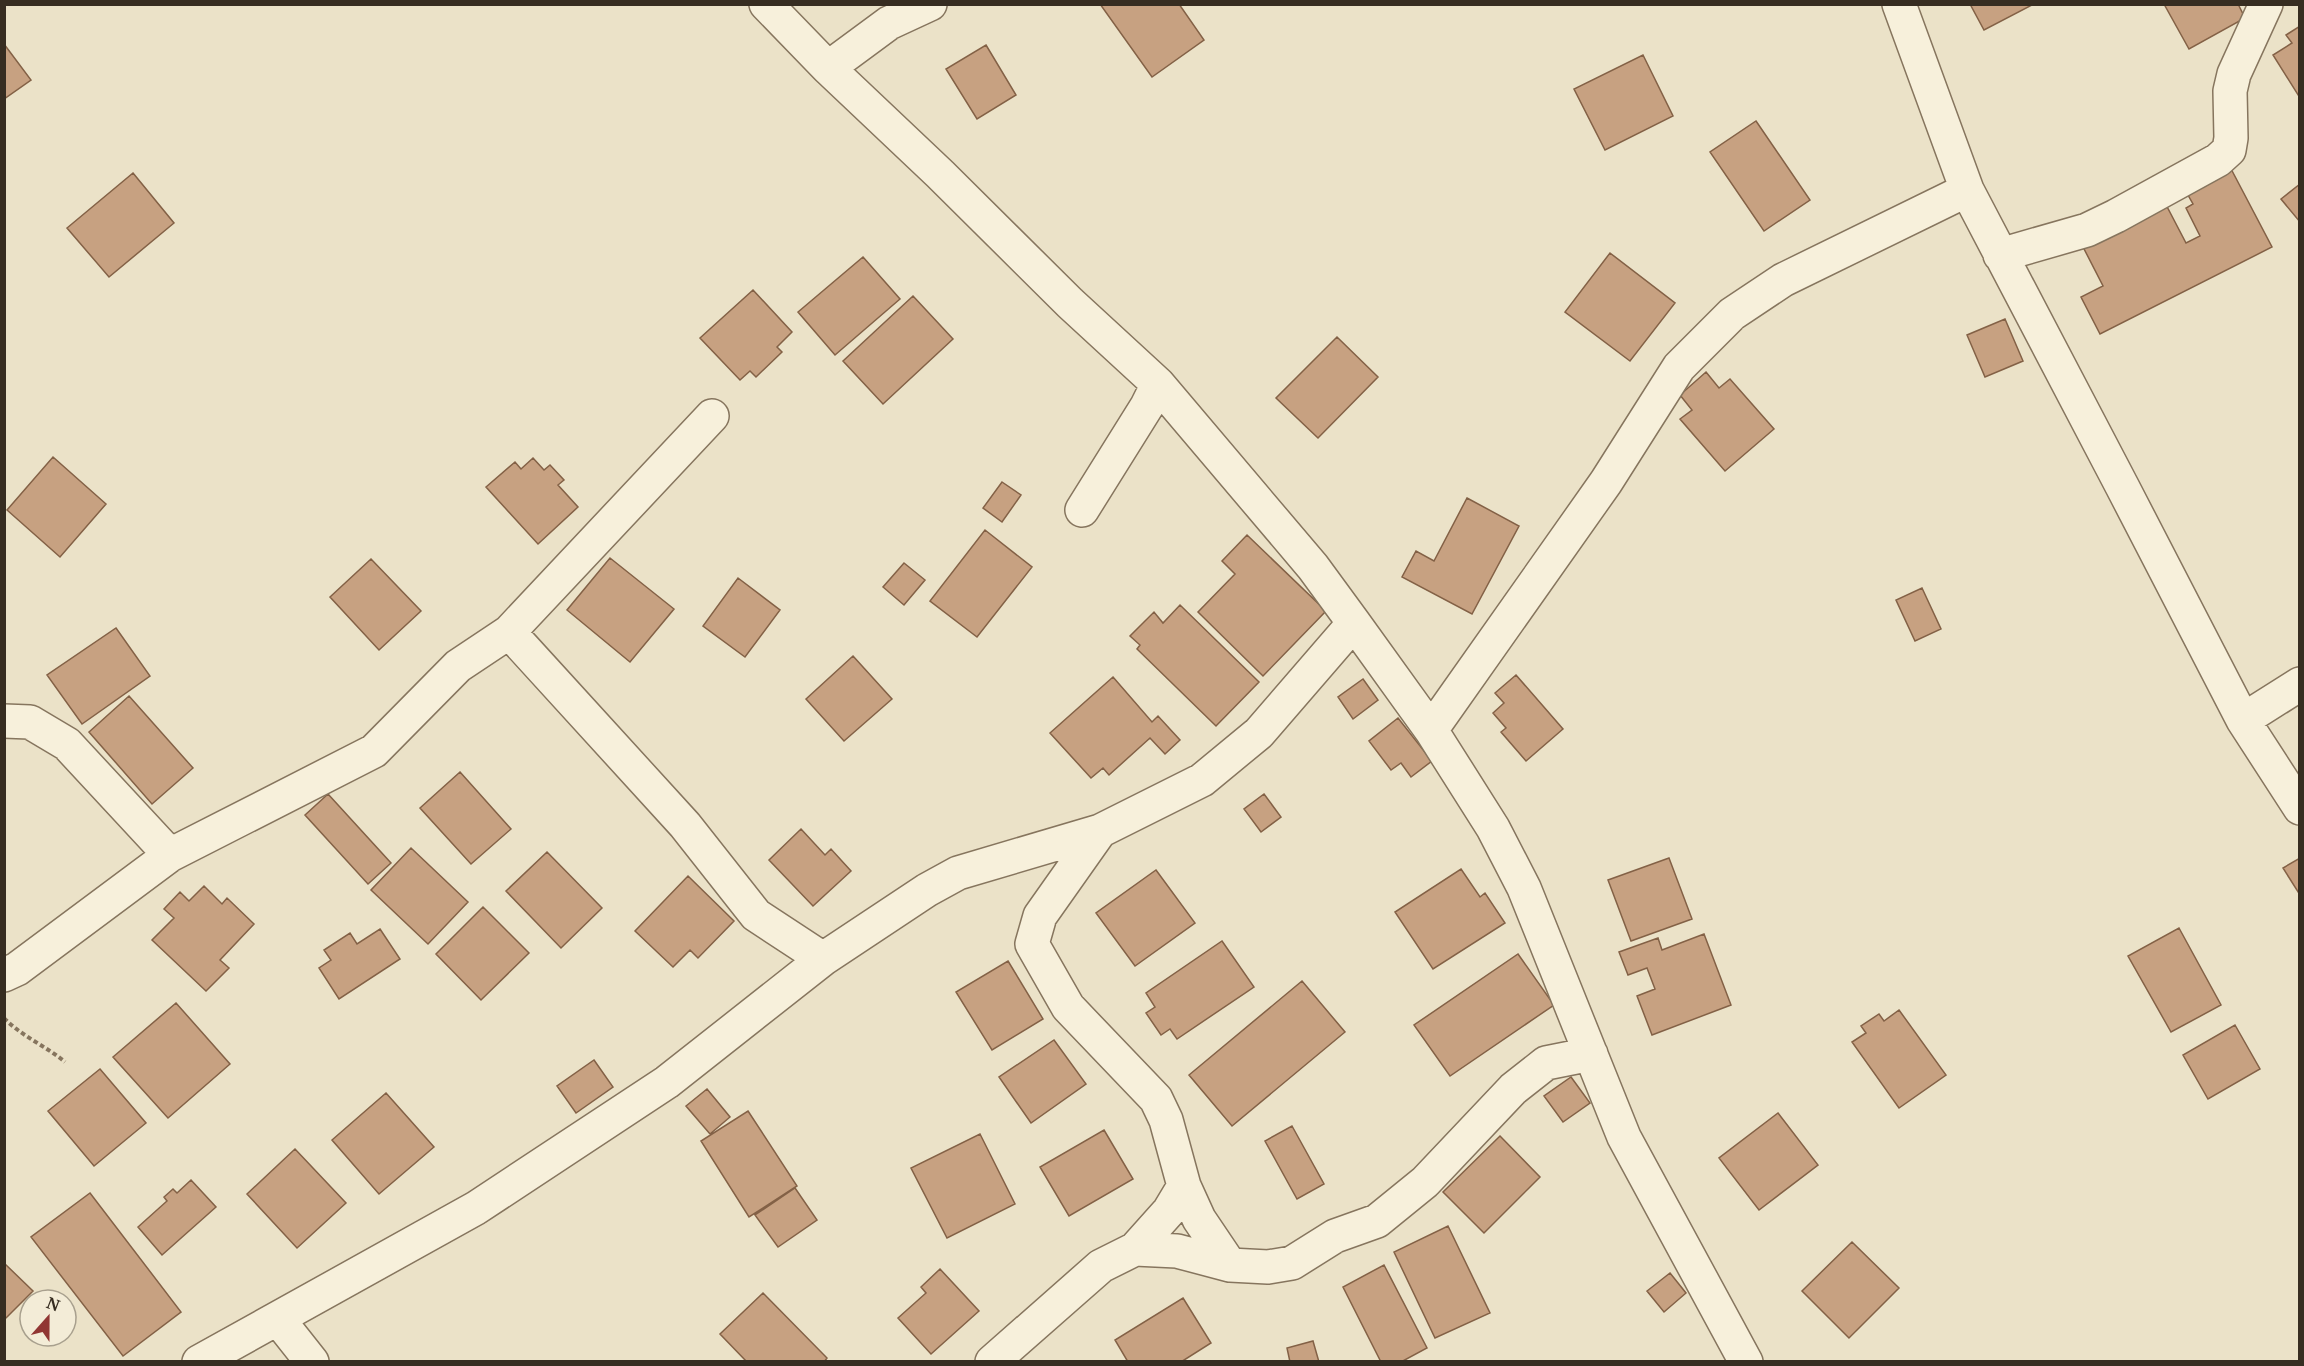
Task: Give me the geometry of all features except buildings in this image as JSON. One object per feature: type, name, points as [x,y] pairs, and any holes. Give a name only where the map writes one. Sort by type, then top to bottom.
[{"type":"street","points":[[766,4],[828,68],[940,174],[1070,303],[1158,384],[1313,567],[1354,623],[1431,730],[1493,828],[1524,888],[1624,1137],[1746,1362]]},
{"type":"street","points":[[828,68],[889,23],[930,4]]},
{"type":"street","points":[[1899,4],[1967,190],[2242,720],[2300,808]]},
{"type":"street","points":[[2000,255],[2087,230],[2218,160],[2229,150],[2230,91],[2234,74],[2266,4]]},
{"type":"street","points":[[1431,730],[1606,482],[1678,367],[1732,314],[1783,280],[1967,190]]},
{"type":"street","points":[[1082,510],[1147,406],[1158,384]]},
{"type":"street","points":[[4,975],[17,969],[170,855],[374,751],[458,666],[509,632],[712,416]]},
{"type":"street","points":[[199,1362],[476,1208],[668,1082],[823,959],[927,890],[958,873],[1100,831],[1202,780],[1260,733],[1354,623]]},
{"type":"street","points":[[509,632],[685,825],[756,915],[823,959]]},
{"type":"street","points":[[2242,720],[2300,684]]},
{"type":"street","points":[[4,721],[30,722],[67,744],[170,855]]},
{"type":"street","points":[[1100,831],[1040,916],[1032,944],[1068,1007],[1156,1099],[1166,1119],[1184,1186],[1199,1219],[1230,1265]]},
{"type":"street","points":[[1135,1249],[1177,1251],[1230,1265],[1268,1267],[1292,1263],[1335,1236],[1377,1221],[1425,1182],[1513,1089],[1546,1063],[1592,1054]]},
{"type":"street","points":[[992,1362],[1101,1266],[1135,1249],[1169,1211],[1184,1186]]},
{"type":"street","points":[[278,1319],[312,1362]]},
{"type":"path","points":[[4,1018],[50,1048],[65,1062]]}]
